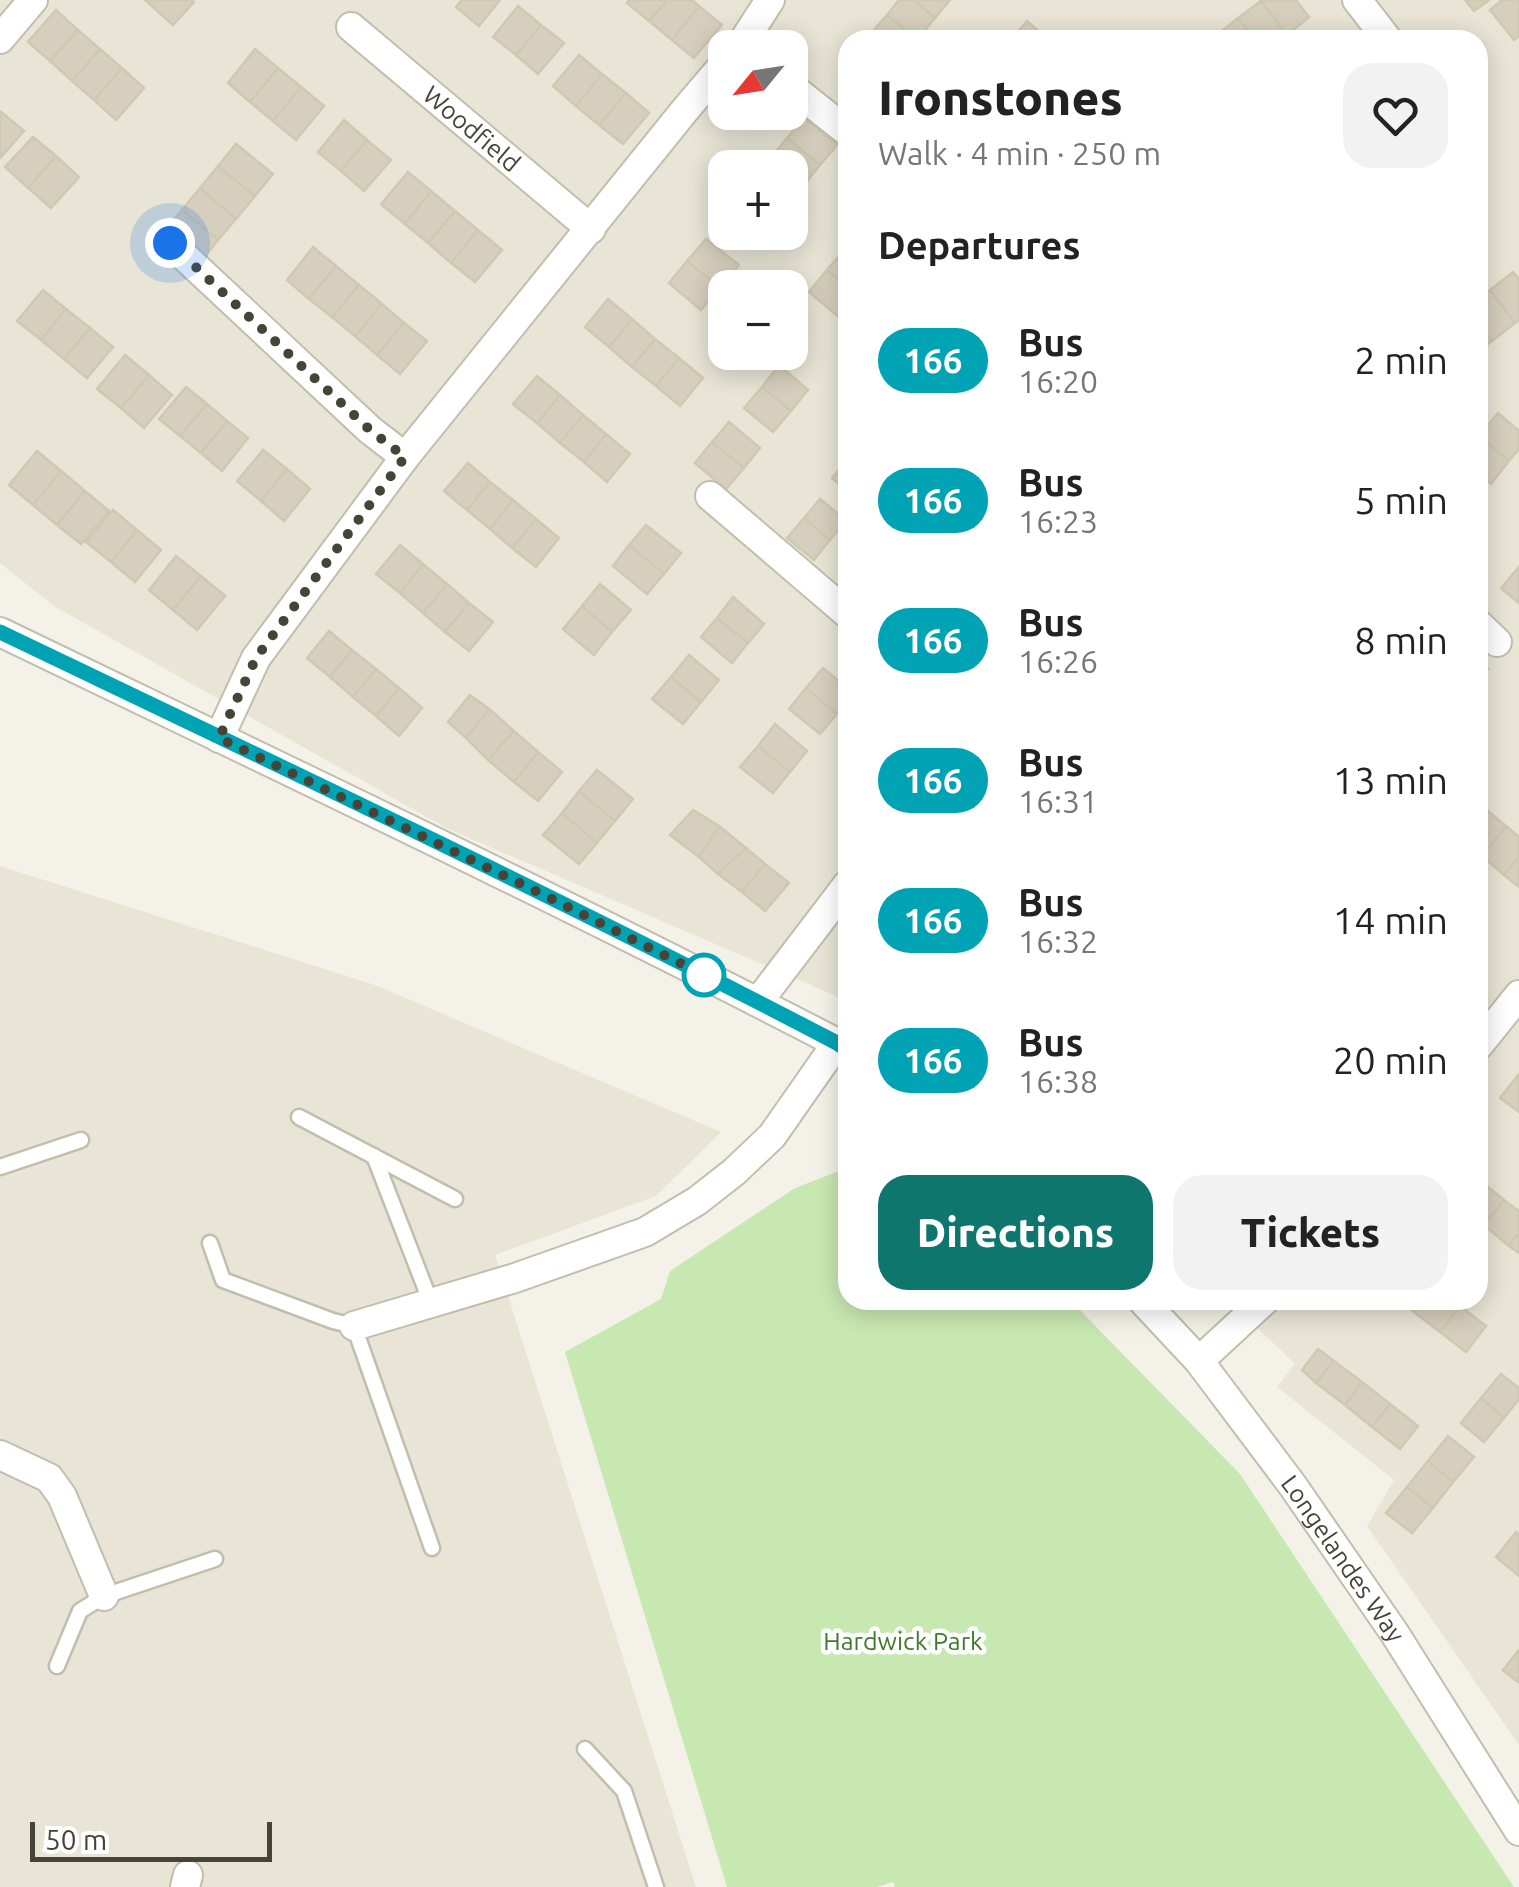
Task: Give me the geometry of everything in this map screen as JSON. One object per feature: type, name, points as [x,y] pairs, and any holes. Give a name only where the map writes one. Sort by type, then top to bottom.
[{"type":"street","points":[[0,39],[33,0]]},
{"type":"street","points":[[751,30],[770,0]]},
{"type":"street","points":[[1356,0],[1380,30]]},
{"type":"street","name":"Woodfield","points":[[351,28],[591,228]]},
{"type":"street","points":[[219,738],[256,658],[405,457],[708,84]]},
{"type":"street","points":[[808,100],[838,124]]},
{"type":"street","points":[[170,243],[370,430],[405,457]]},
{"type":"street","points":[[710,496],[838,605]]},
{"type":"street","points":[[0,632],[542,894],[838,1045]]},
{"type":"street","points":[[758,1002],[838,897]]},
{"type":"street","points":[[1488,1034],[1519,995]]},
{"type":"street","points":[[354,1326],[515,1278],[646,1232],[697,1201],[734,1172],[772,1136],[838,1052]]},
{"type":"street","name":"Longelandes Way","points":[[1151,1310],[1199,1361],[1293,1486],[1394,1634],[1519,1832]]},
{"type":"street","points":[[1199,1361],[1254,1310]]},
{"type":"street","points":[[0,1455],[49,1478],[56,1487],[104,1596]]},
{"type":"lane","points":[[299,1116],[455,1199]]},
{"type":"lane","points":[[0,1167],[81,1140]]},
{"type":"lane","points":[[374,1156],[431,1303]]},
{"type":"lane","points":[[210,1243],[223,1280],[354,1326],[432,1548]]},
{"type":"lane","points":[[57,1666],[80,1611],[104,1596],[215,1558]]},
{"type":"lane","points":[[585,1749],[624,1791],[656,1887]]},
{"type":"shaded area","points":[[0,0],[1519,0],[1519,1745],[1367,1526],[1394,1480],[1277,1387],[1295,1364],[1238,1310],[1488,1310],[1488,30],[838,30],[838,998],[448,829],[54,606],[0,563]]},
{"type":"shaded area","points":[[0,866],[375,985],[721,1132],[656,1196],[495,1255],[696,1887],[0,1887]]},
{"type":"green space","name":"Hardwick Park","points":[[838,1171],[838,1310],[1080,1310],[1240,1474],[1514,1887],[895,1887],[893,1882],[877,1887],[727,1887],[565,1352],[661,1299],[670,1271],[795,1188]]},
{"type":"building","points":[[145,0],[191,0],[194,2],[173,25]]},
{"type":"building","points":[[462,0],[500,0],[479,26],[456,7]]},
{"type":"building","points":[[667,0],[649,21],[627,3]]},
{"type":"building","points":[[667,0],[692,0],[699,6],[672,40],[649,21]]},
{"type":"building","points":[[899,0],[914,0],[935,18],[925,30],[905,30],[887,15]]},
{"type":"building","points":[[914,0],[950,0],[935,18]]},
{"type":"building","points":[[1296,0],[1309,17],[1293,30],[1283,30],[1261,1]]},
{"type":"building","points":[[1465,0],[1489,0],[1474,11]]},
{"type":"building","points":[[1502,0],[1519,0],[1519,36],[1514,40],[1490,10]]},
{"type":"building","points":[[1261,1],[1283,30],[1247,30],[1238,18]]},
{"type":"building","points":[[518,6],[541,25],[516,55],[493,37]]},
{"type":"building","points":[[699,6],[722,25],[718,30],[708,30],[708,42],[694,58],[672,40]]},
{"type":"building","points":[[56,10],[78,30],[50,61],[28,42]]},
{"type":"building","points":[[887,15],[905,30],[874,30]]},
{"type":"building","points":[[1238,18],[1247,30],[1223,30]]},
{"type":"building","points":[[1027,21],[1037,30],[1019,30]]},
{"type":"building","points":[[541,25],[564,43],[538,74],[516,55]]},
{"type":"building","points":[[78,30],[100,49],[72,81],[50,61]]},
{"type":"building","points":[[100,49],[122,68],[94,100],[72,81]]},
{"type":"building","points":[[255,49],[278,68],[250,102],[228,83]]},
{"type":"building","points":[[579,55],[602,74],[576,106],[553,86]]},
{"type":"building","points":[[122,68],[144,88],[116,120],[94,100]]},
{"type":"building","points":[[278,68],[301,87],[273,121],[250,102]]},
{"type":"building","points":[[602,74],[626,93],[599,125],[576,106]]},
{"type":"building","points":[[301,87],[324,106],[296,140],[273,121]]},
{"type":"building","points":[[626,93],[649,113],[623,144],[599,125]]},
{"type":"building","points":[[0,114],[24,131],[0,158]]},
{"type":"building","points":[[344,120],[367,140],[341,171],[318,152]]},
{"type":"building","points":[[808,121],[837,145],[820,165],[808,155],[808,150],[802,150],[787,138],[794,130],[808,130]]},
{"type":"building","points":[[33,137],[56,156],[28,188],[5,167]]},
{"type":"building","points":[[787,138],[802,150],[777,150]]},
{"type":"building","points":[[367,140],[391,160],[364,191],[341,171]]},
{"type":"building","points":[[236,144],[273,174],[255,196],[218,166]]},
{"type":"building","points":[[808,155],[820,165],[808,180]]},
{"type":"building","points":[[56,156],[79,177],[51,208],[28,188]]},
{"type":"building","points":[[218,166],[255,196],[236,219],[200,188]]},
{"type":"building","points":[[408,172],[431,191],[405,224],[381,204]]},
{"type":"building","points":[[200,188],[236,219],[218,240],[182,210]]},
{"type":"building","points":[[431,191],[455,211],[428,243],[405,224]]},
{"type":"building","points":[[182,210],[218,240],[200,263],[163,232]]},
{"type":"building","points":[[455,211],[478,230],[451,263],[428,243]]},
{"type":"building","points":[[478,230],[502,250],[475,282],[451,263]]},
{"type":"building","points":[[706,239],[708,250],[720,250],[739,265],[735,270],[708,270],[708,278],[687,261]]},
{"type":"building","points":[[313,247],[336,266],[309,299],[287,280]]},
{"type":"building","points":[[838,257],[838,279],[827,270]]},
{"type":"building","points":[[687,261],[708,278],[708,302],[701,310],[669,283]]},
{"type":"building","points":[[336,266],[359,285],[332,317],[309,299]]},
{"type":"building","points":[[827,270],[838,279],[838,316],[809,292]]},
{"type":"building","points":[[1513,272],[1519,279],[1519,320],[1515,323],[1490,290]]},
{"type":"building","points":[[359,285],[382,304],[355,336],[332,317]]},
{"type":"building","points":[[43,290],[66,309],[41,340],[17,321]]},
{"type":"building","points":[[1488,292],[1515,323],[1492,341],[1488,336]]},
{"type":"building","points":[[608,299],[632,319],[609,347],[585,327]]},
{"type":"building","points":[[382,304],[404,323],[377,355],[355,336]]},
{"type":"building","points":[[66,309],[90,328],[64,359],[41,340]]},
{"type":"building","points":[[632,319],[655,339],[632,367],[609,347]]},
{"type":"building","points":[[404,323],[427,341],[400,374],[377,355]]},
{"type":"building","points":[[90,328],[113,347],[87,378],[64,359]]},
{"type":"building","points":[[655,339],[679,358],[656,386],[632,367]]},
{"type":"building","points":[[125,355],[149,375],[121,408],[97,389]]},
{"type":"building","points":[[679,358],[703,378],[680,406],[656,386]]},
{"type":"building","points":[[775,370],[785,370],[808,390],[791,411],[762,387]]},
{"type":"building","points":[[149,375],[172,395],[144,428],[121,408]]},
{"type":"building","points":[[537,376],[560,395],[537,423],[513,404]]},
{"type":"building","points":[[186,387],[207,404],[180,436],[159,419]]},
{"type":"building","points":[[762,387],[791,411],[773,432],[744,408]]},
{"type":"building","points":[[560,395],[583,415],[560,443],[537,423]]},
{"type":"building","points":[[207,404],[227,421],[201,453],[180,436]]},
{"type":"building","points":[[1498,413],[1519,431],[1519,449],[1509,461],[1488,444],[1488,425]]},
{"type":"building","points":[[583,415],[606,434],[584,462],[560,443]]},
{"type":"building","points":[[227,421],[248,438],[222,471],[201,453]]},
{"type":"building","points":[[729,422],[760,448],[744,468],[712,442]]},
{"type":"building","points":[[606,434],[630,454],[607,482],[584,462]]},
{"type":"building","points":[[712,442],[744,468],[726,489],[695,463]]},
{"type":"building","points":[[1488,444],[1509,461],[1491,484],[1488,481]]},
{"type":"building","points":[[263,450],[287,469],[261,501],[237,481]]},
{"type":"building","points":[[37,451],[61,471],[33,505],[9,485]]},
{"type":"building","points":[[468,463],[490,482],[467,510],[444,491]]},
{"type":"building","points":[[287,469],[310,489],[284,521],[261,501]]},
{"type":"building","points":[[61,471],[85,491],[57,525],[33,505]]},
{"type":"building","points":[[490,482],[513,500],[490,529],[467,510]]},
{"type":"building","points":[[85,491],[109,511],[81,544],[57,525]]},
{"type":"building","points":[[820,499],[838,514],[838,530],[830,540],[804,518]]},
{"type":"building","points":[[513,500],[536,519],[512,548],[490,529]]},
{"type":"building","points":[[113,510],[137,530],[111,562],[86,542]]},
{"type":"building","points":[[804,518],[830,540],[814,560],[787,538]]},
{"type":"building","points":[[536,519],[559,538],[536,567],[512,548]]},
{"type":"building","points":[[646,525],[681,553],[664,574],[629,545]]},
{"type":"building","points":[[137,530],[161,550],[135,582],[111,562]]},
{"type":"building","points":[[400,545],[423,564],[400,593],[376,574]]},
{"type":"building","points":[[629,545],[664,574],[647,594],[613,566]]},
{"type":"building","points":[[176,556],[201,576],[173,610],[149,590]]},
{"type":"building","points":[[423,564],[447,584],[423,613],[400,593]]},
{"type":"building","points":[[1519,567],[1519,603],[1501,588]]},
{"type":"building","points":[[201,576],[225,596],[197,630],[173,610]]},
{"type":"building","points":[[447,584],[469,603],[445,632],[423,613]]},
{"type":"building","points":[[600,584],[631,610],[612,632],[582,606]]},
{"type":"building","points":[[733,597],[764,624],[748,643],[717,618]]},
{"type":"building","points":[[469,603],[493,622],[469,651],[445,632]]},
{"type":"building","points":[[582,606],[612,632],[594,655],[563,629]]},
{"type":"building","points":[[717,618],[748,643],[732,663],[701,637]]},
{"type":"building","points":[[329,631],[352,650],[330,677],[307,658]]},
{"type":"building","points":[[352,650],[376,669],[353,697],[330,677]]},
{"type":"building","points":[[689,655],[719,680],[701,702],[671,677]]},
{"type":"building","points":[[823,668],[838,680],[838,713],[837,714],[806,688]]},
{"type":"building","points":[[376,669],[399,688],[376,716],[353,697]]},
{"type":"building","points":[[671,677],[701,702],[683,724],[652,699]]},
{"type":"building","points":[[399,688],[422,708],[399,736],[376,716]]},
{"type":"building","points":[[806,688],[837,714],[820,734],[789,709]]},
{"type":"building","points":[[470,695],[489,709],[466,738],[448,722]]},
{"type":"building","points":[[489,709],[514,731],[488,760],[466,738]]},
{"type":"building","points":[[775,724],[807,751],[790,772],[758,746]]},
{"type":"building","points":[[514,731],[538,752],[514,782],[488,760]]},
{"type":"building","points":[[758,746],[790,772],[773,793],[740,767]]},
{"type":"building","points":[[538,752],[562,772],[538,801],[514,782]]},
{"type":"building","points":[[597,770],[633,799],[615,821],[579,791]]},
{"type":"building","points":[[579,791],[615,821],[597,843],[562,813]]},
{"type":"building","points":[[693,810],[719,826],[699,857],[670,835]]},
{"type":"building","points":[[1488,811],[1506,826],[1488,848]]},
{"type":"building","points":[[562,813],[597,843],[579,864],[543,835]]},
{"type":"building","points":[[719,826],[746,848],[718,874],[699,857]]},
{"type":"building","points":[[1506,826],[1519,837],[1519,857],[1504,875],[1488,861],[1488,848]]},
{"type":"building","points":[[746,848],[765,864],[742,892],[718,874]]},
{"type":"building","points":[[1519,857],[1519,887],[1504,875]]},
{"type":"building","points":[[765,864],[789,883],[765,911],[742,892]]},
{"type":"building","points":[[1519,1074],[1519,1112],[1500,1098]]},
{"type":"building","points":[[1488,1187],[1504,1200],[1488,1220]]},
{"type":"building","points":[[1504,1200],[1519,1211],[1519,1233],[1509,1246],[1488,1228],[1488,1220]]},
{"type":"building","points":[[1519,1233],[1519,1253],[1509,1246]]},
{"type":"building","points":[[1416,1310],[1457,1310],[1440,1332]]},
{"type":"building","points":[[1457,1310],[1465,1310],[1486,1326],[1466,1352],[1440,1332]]},
{"type":"building","points":[[1318,1349],[1334,1361],[1316,1383],[1302,1370]]},
{"type":"building","points":[[1334,1361],[1362,1382],[1345,1405],[1316,1383]]},
{"type":"building","points":[[1501,1374],[1519,1388],[1519,1399],[1504,1418],[1481,1398]]},
{"type":"building","points":[[1362,1382],[1390,1404],[1372,1427],[1345,1405]]},
{"type":"building","points":[[1481,1398],[1504,1418],[1484,1442],[1461,1423]]},
{"type":"building","points":[[1390,1404],[1418,1426],[1400,1449],[1372,1427]]},
{"type":"building","points":[[1448,1436],[1474,1457],[1453,1482],[1428,1461]]},
{"type":"building","points":[[1428,1461],[1453,1482],[1433,1508],[1407,1487]]},
{"type":"building","points":[[1407,1487],[1433,1508],[1412,1533],[1386,1513]]},
{"type":"building","points":[[1516,1532],[1519,1534],[1519,1576],[1496,1557]]},
{"type":"building","points":[[1519,1650],[1519,1683],[1503,1670]]},
{"type":"bus line","name":"166","points":[[0,632],[542,894],[838,1044]]},
{"type":"route","points":[[170,243],[370,430],[405,457],[256,658],[219,738],[704,975]]}]
